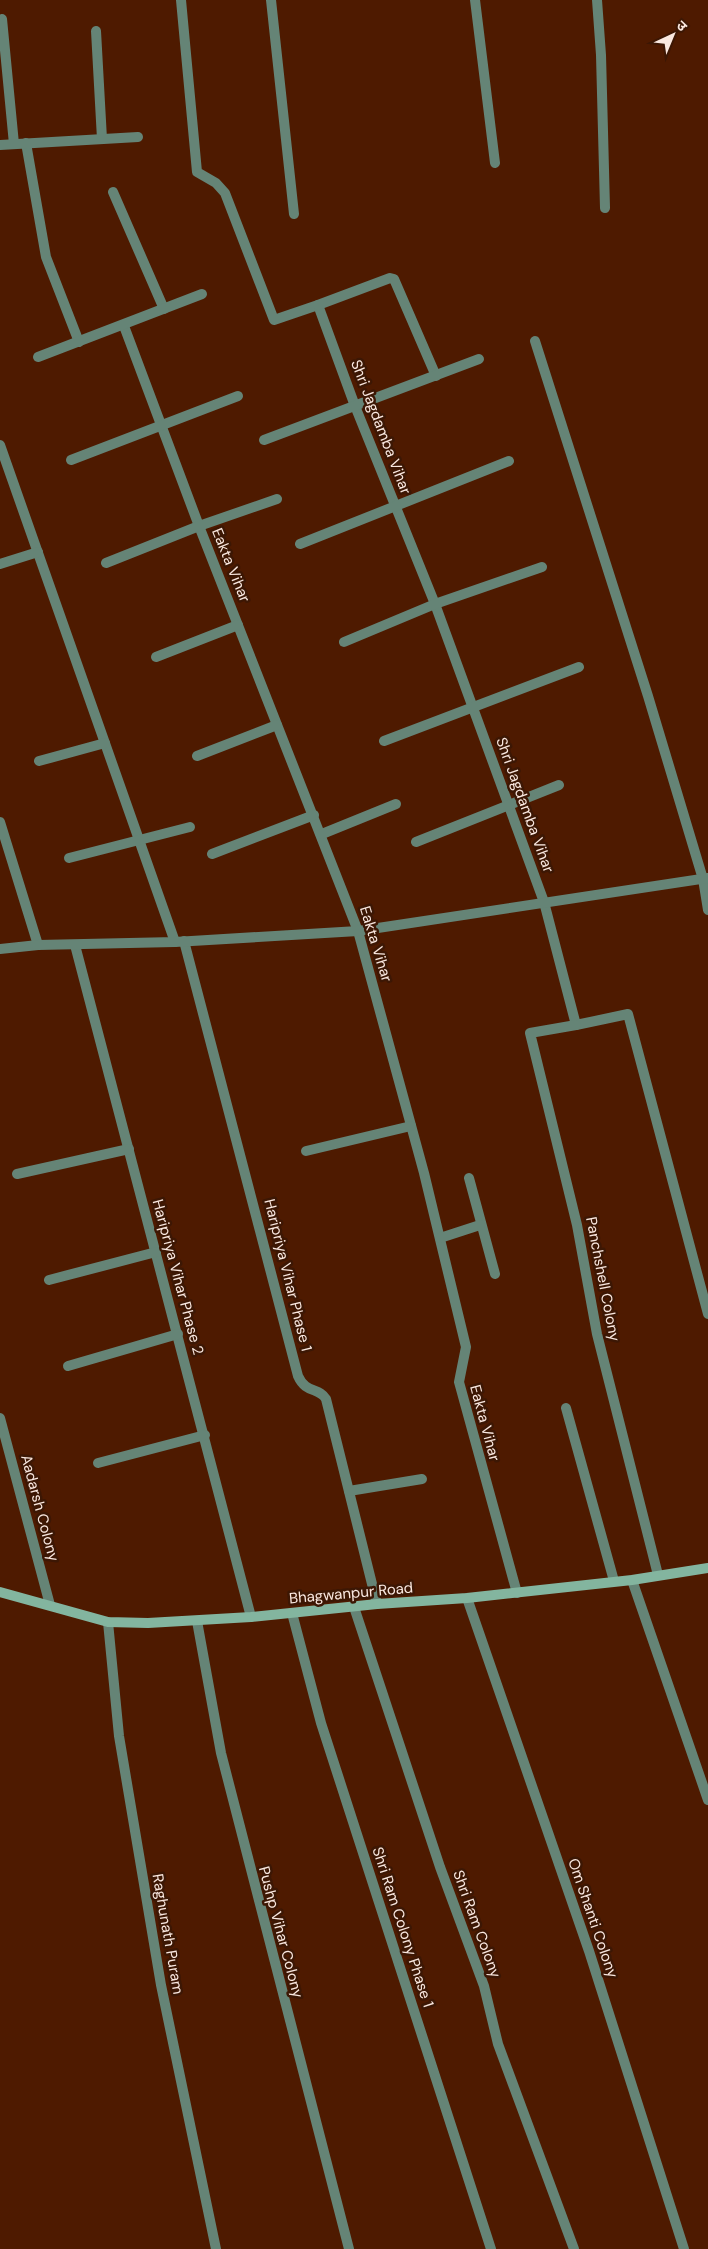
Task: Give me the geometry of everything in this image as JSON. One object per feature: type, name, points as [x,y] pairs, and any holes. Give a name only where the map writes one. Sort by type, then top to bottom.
[{"type":"street","points":[[181,0],[197,172],[216,183],[225,193],[274,320],[390,278],[394,279],[436,376]]},
{"type":"street","points":[[272,0],[294,214]]},
{"type":"street","points":[[475,0],[495,163]]},
{"type":"street","points":[[597,0],[601,55],[605,208]]},
{"type":"street","points":[[2,18],[14,144]]},
{"type":"street","points":[[96,31],[102,139]]},
{"type":"street","points":[[0,145],[138,138]]},
{"type":"street","points":[[26,143],[46,257],[78,342]]},
{"type":"street","points":[[113,192],[164,309]]},
{"type":"street","points":[[38,356],[124,326],[202,294]]},
{"type":"street","name":"Shri Jagdamba Vihar","points":[[318,304],[356,406],[435,604],[544,902],[576,1025]]},
{"type":"street","name":"Eakta Vihar","points":[[124,326],[199,526],[322,834],[358,931],[440,1238],[466,1348],[458,1382],[516,1593]]},
{"type":"street","points":[[535,341],[705,878],[708,910]]},
{"type":"street","points":[[264,440],[479,358]]},
{"type":"street","points":[[71,460],[238,396]]},
{"type":"street","name":"Haripriya Vihar Phase 1","points":[[0,445],[2,458],[38,552],[139,840],[179,942],[298,1376],[304,1387],[322,1394],[326,1399],[377,1604]]},
{"type":"street","points":[[300,544],[509,461]]},
{"type":"street","points":[[106,563],[199,526],[277,499]]},
{"type":"street","points":[[0,564],[38,552]]},
{"type":"street","points":[[344,642],[435,604],[542,567]]},
{"type":"street","points":[[156,657],[238,625]]},
{"type":"street","points":[[384,741],[472,706],[579,667]]},
{"type":"street","points":[[197,756],[277,725]]},
{"type":"street","points":[[39,761],[105,743]]},
{"type":"street","points":[[416,842],[560,785]]},
{"type":"street","points":[[322,834],[396,804]]},
{"type":"street","points":[[212,854],[314,815]]},
{"type":"street","points":[[69,858],[190,827]]},
{"type":"street","points":[[1,828],[38,945]]},
{"type":"street","points":[[0,949],[38,945],[179,942],[358,931],[705,878]]},
{"type":"street","name":"Haripriya Vihar Phase 2","points":[[75,945],[205,1435],[251,1618]]},
{"type":"street","points":[[576,1025],[628,1014],[708,1314]]},
{"type":"street","name":"Panchshell Colony","points":[[576,1025],[530,1033],[578,1225],[597,1334],[658,1575]]},
{"type":"street","points":[[306,1151],[411,1126]]},
{"type":"street","points":[[17,1174],[129,1149]]},
{"type":"street","points":[[469,1178],[480,1225],[495,1274]]},
{"type":"street","points":[[440,1238],[480,1225]]},
{"type":"street","points":[[49,1280],[156,1252]]},
{"type":"street","points":[[68,1366],[178,1334]]},
{"type":"street","points":[[566,1408],[614,1581]]},
{"type":"street","name":"Aadarsh Colony","points":[[0,1418],[50,1605]]},
{"type":"street","points":[[98,1463],[205,1435]]},
{"type":"street","points":[[349,1491],[422,1479]]},
{"type":"street","name":"Bhagwanpur Road","points":[[0,1592],[108,1622],[197,1621],[251,1618],[377,1604],[516,1593],[632,1580],[708,1568]]},
{"type":"street","points":[[632,1580],[708,1800]]},
{"type":"street","name":"Om Shanti Colony","points":[[467,1598],[589,1951],[684,2249]]},
{"type":"street","name":"Shri Ram Colony","points":[[354,1607],[440,1867],[484,1986],[498,2044],[574,2249]]},
{"type":"street","name":"Shri Ram Colony Phase 1","points":[[292,1613],[321,1723],[491,2249]]},
{"type":"street","name":"Pushp Vihar Colony","points":[[197,1621],[221,1753],[349,2249]]},
{"type":"street","name":"Raghunath Puram","points":[[108,1622],[119,1736],[161,1985],[216,2249]]}]
